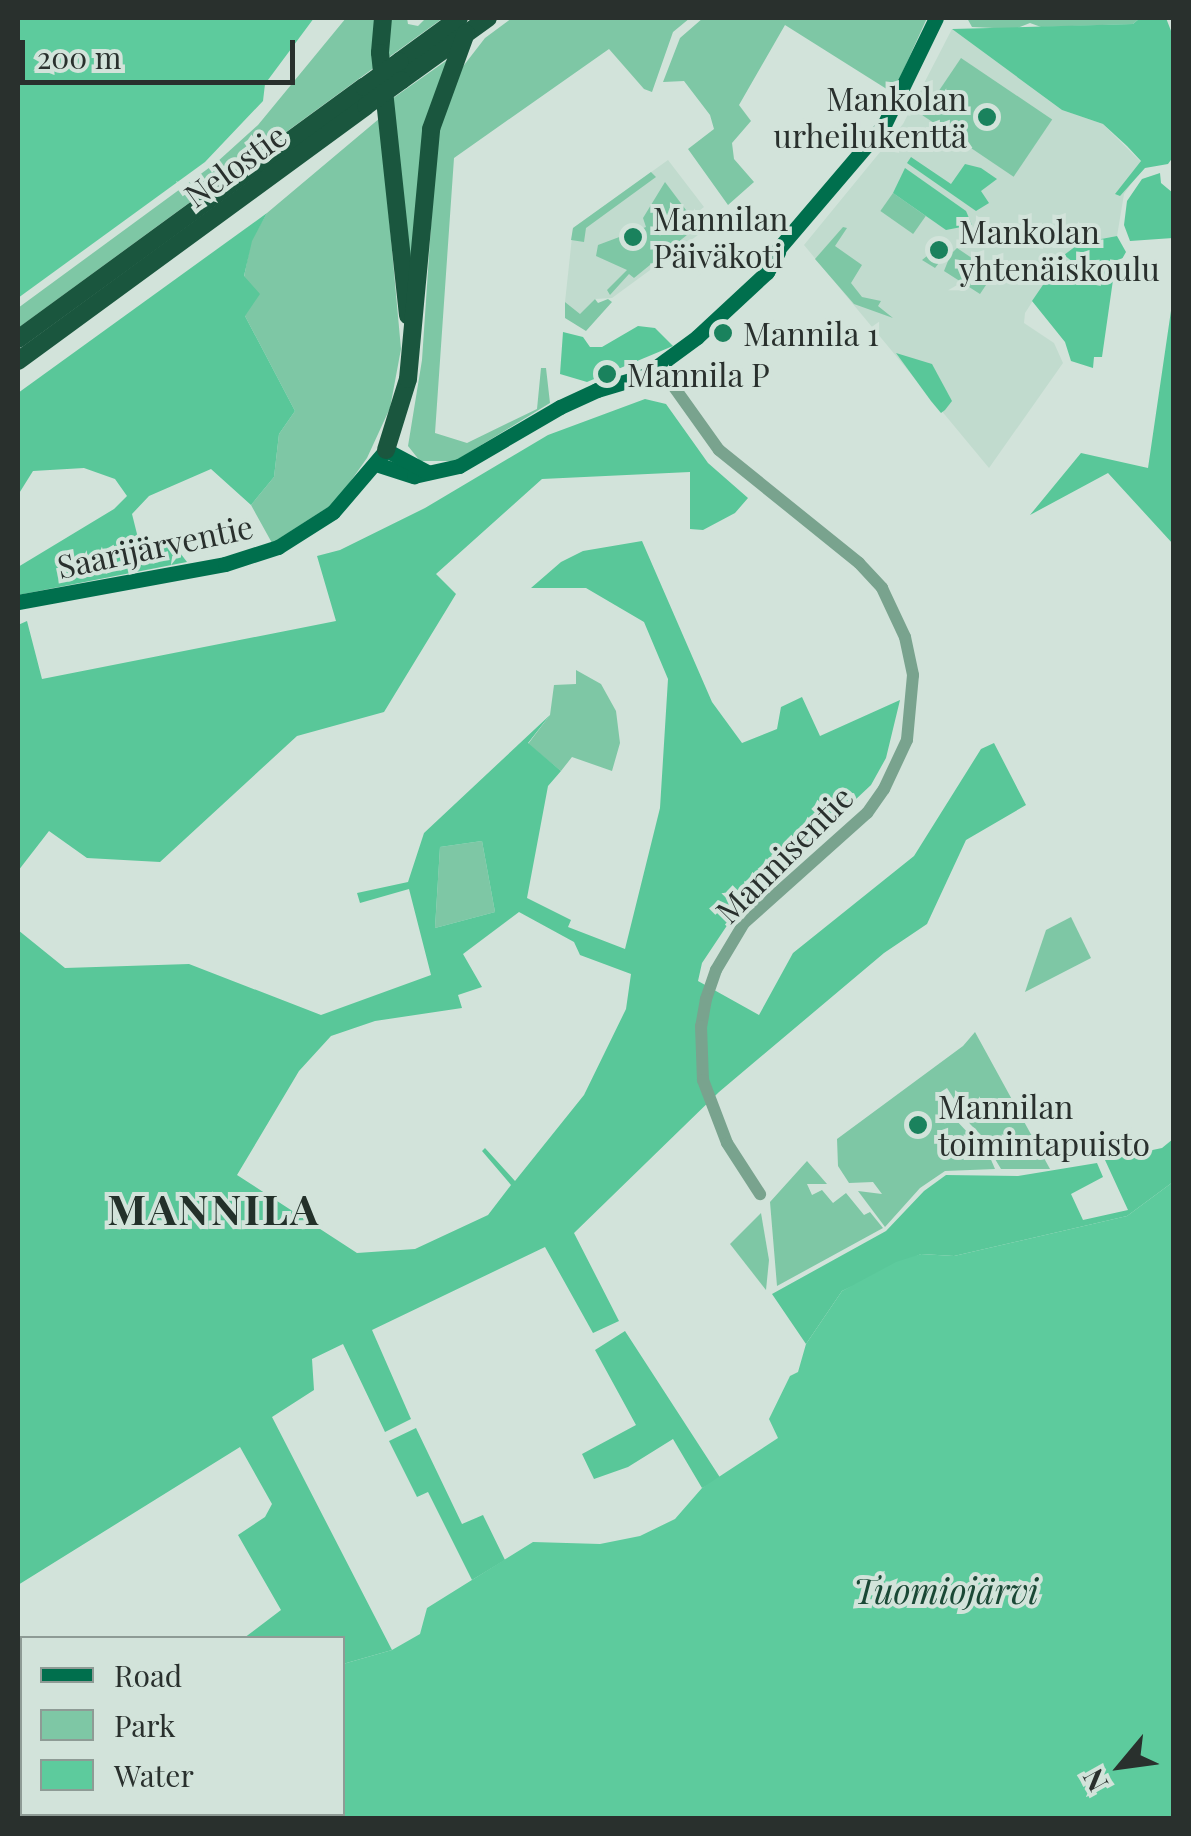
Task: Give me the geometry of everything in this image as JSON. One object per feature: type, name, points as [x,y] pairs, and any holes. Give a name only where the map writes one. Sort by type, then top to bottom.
[{"type":"highway","points":[[383,18],[380,52],[412,331]]},
{"type":"highway","name":"Nelostie","points":[[18,361],[244,195],[365,97],[400,61],[463,25],[488,18]]},
{"type":"highway","points":[[381,457],[404,401],[426,155],[435,109],[463,25]]},
{"type":"highway","name":"Nelostie","points":[[18,339],[365,97],[402,80],[463,25]]},
{"type":"main road","points":[[381,457],[426,472],[459,466],[560,407],[629,378],[644,376],[697,337],[771,267],[778,252],[884,125],[920,60],[936,18]]},
{"type":"main road","name":"Saarijärventie","points":[[22,603],[264,554],[321,522],[381,457]]},
{"type":"street","name":"Mannisentie","points":[[660,364],[719,450],[872,575],[898,620],[913,675],[907,740],[884,789],[867,814],[744,924],[716,970],[706,999],[701,1026],[704,1080],[727,1143],[760,1194]]},
{"type":"shaded area","points":[[1140,18],[1166,18],[1173,36],[1173,157],[1168,164],[1145,168],[1120,196],[1115,194],[1141,161],[1127,146],[1103,124],[1062,110],[952,29],[1133,24]]},
{"type":"shaded area","name":"Mankolan yhtenäiskoulu","points":[[952,29],[1062,110],[1103,124],[1144,165],[1124,194],[1117,236],[1080,243],[1065,256],[1073,261],[1058,282],[1049,276],[1025,313],[1024,323],[1054,343],[1063,363],[989,468],[804,245],[903,124]]},
{"type":"shaded area","points":[[911,157],[951,184],[965,164],[981,168],[997,179],[981,191],[989,203],[976,211],[907,163]]},
{"type":"shaded area","name":"Mannilan Päiväkoti","points":[[668,160],[704,207],[691,217],[702,232],[612,298],[595,299],[580,315],[565,302],[573,228]]},
{"type":"shaded area","points":[[905,168],[966,211],[972,225],[946,230],[893,193]]},
{"type":"shaded area","points":[[1160,173],[1161,183],[1173,193],[1173,238],[1130,241],[1124,225],[1127,201],[1142,179]]},
{"type":"shaded area","points":[[267,213],[252,241],[244,276],[260,294],[245,316],[295,411],[279,434],[274,477],[251,505],[211,469],[149,496],[132,514],[138,538],[171,541],[187,562],[18,595],[18,567],[114,509],[127,496],[115,479],[84,468],[33,471],[18,495],[18,393]]},
{"type":"shaded area","points":[[1117,236],[1126,252],[1114,273],[1102,357],[1094,357],[1093,368],[1071,361],[1065,342],[1032,301],[1049,276],[1059,282],[1073,262],[1064,255],[1080,243]]},
{"type":"shaded area","points":[[1173,297],[1173,544],[1108,473],[1030,515],[1081,453],[1148,468]]},
{"type":"shaded area","points":[[638,326],[655,328],[673,346],[587,382],[560,374],[563,332],[583,337],[590,347],[602,347]]},
{"type":"shaded area","points":[[896,353],[932,364],[952,401],[945,410],[941,413]]},
{"type":"shaded area","points":[[645,399],[666,404],[708,463],[748,498],[735,513],[703,530],[690,529],[690,472],[542,479],[436,574],[456,594],[384,712],[297,736],[160,862],[87,858],[49,831],[18,871],[18,625],[27,621],[42,679],[336,621],[317,556],[340,550],[425,508],[548,435]]},
{"type":"shaded area","points":[[642,541],[712,702],[742,743],[777,729],[781,707],[802,697],[820,736],[900,700],[886,758],[871,785],[736,912],[702,963],[698,981],[759,1015],[793,953],[914,856],[981,749],[994,743],[1026,805],[966,840],[927,924],[884,953],[719,1092],[574,1233],[619,1321],[593,1333],[545,1247],[372,1330],[411,1419],[385,1432],[343,1344],[312,1359],[314,1390],[272,1417],[392,1650],[345,1663],[345,1636],[247,1636],[281,1610],[238,1535],[265,1517],[272,1504],[240,1447],[18,1585],[18,930],[65,968],[189,964],[321,1015],[431,975],[409,889],[360,903],[357,893],[408,882],[424,833],[550,715],[528,743],[561,771],[548,786],[527,898],[571,920],[568,927],[625,949],[660,808],[668,679],[644,622],[586,588],[531,588],[561,562],[583,551]],"holes":[[[482,841],[495,912],[435,928],[440,847]],[[519,912],[574,942],[580,955],[631,974],[626,1009],[584,1095],[515,1181],[485,1148],[482,1151],[511,1185],[488,1215],[415,1249],[357,1253],[237,1175],[299,1071],[331,1036],[375,1021],[462,1008],[458,995],[482,987],[463,954]]]},
{"type":"shaded area","points":[[1173,1139],[1173,1182],[1127,1216],[954,1256],[921,1254],[842,1291],[806,1344],[772,1294],[886,1231],[924,1191],[946,1175],[1018,1176],[1097,1163],[1103,1177],[1071,1194],[1083,1220],[1128,1210],[1105,1160],[1162,1148]]},
{"type":"shaded area","points":[[625,1331],[721,1479],[702,1488],[673,1439],[628,1467],[594,1479],[582,1454],[636,1425],[595,1350]]},
{"type":"shaded area","points":[[416,1428],[462,1524],[483,1515],[505,1560],[472,1580],[428,1492],[417,1497],[389,1441]]},
{"type":"shaded area","points":[[18,1663],[20,1816],[142,1816],[18,1818]]},
{"type":"green space","points":[[346,18],[378,18],[375,67],[18,328],[18,308],[217,162],[258,125]]},
{"type":"green space","points":[[388,18],[407,18],[408,24],[418,26],[426,18],[443,18],[385,60]]},
{"type":"green space","points":[[512,18],[690,18],[673,32],[652,92],[644,89],[609,49],[454,158],[435,433],[467,443],[537,409],[541,368],[546,368],[550,403],[455,461],[420,461],[408,446],[422,360],[437,136],[461,69],[485,38]]},
{"type":"green space","points":[[703,18],[927,18],[893,93],[785,25],[739,105],[751,121],[732,143],[734,159],[754,182],[728,205],[688,149],[714,129],[710,115],[684,81],[663,82],[680,38]]},
{"type":"green space","points":[[967,18],[1140,18],[1133,24],[1041,27],[1030,23],[1015,29],[972,27]]},
{"type":"green space","points":[[450,58],[413,281],[389,101]]},
{"type":"green space","name":"Mankolan urheilukenttä","points":[[961,58],[1052,120],[1014,177],[922,115]]},
{"type":"green space","points":[[380,118],[401,349],[390,408],[367,458],[343,492],[330,506],[272,543],[251,505],[274,477],[279,434],[295,411],[245,316],[244,277],[251,241],[267,213]]},
{"type":"green space","points":[[651,172],[656,177],[586,228],[584,242],[571,240],[573,228]]},
{"type":"green space","points":[[665,182],[698,226],[634,278],[629,274],[610,295],[607,290],[627,270],[596,256],[598,245],[646,227],[643,218]]},
{"type":"green space","points":[[893,193],[926,216],[913,234],[880,211]]},
{"type":"green space","points":[[843,227],[847,228],[835,246],[862,265],[851,283],[862,297],[881,301],[878,306],[893,318],[854,304],[815,259]]},
{"type":"green space","points":[[942,244],[953,252],[957,248],[994,273],[980,294],[944,271],[950,256],[945,255],[935,268],[922,260]]},
{"type":"green space","points":[[595,299],[598,303],[608,299],[612,302],[586,331],[565,318],[565,302],[580,314]]},
{"type":"green space","points":[[576,670],[601,684],[616,711],[620,743],[612,771],[572,757],[561,771],[528,744],[550,715],[554,685],[576,684]]},
{"type":"green space","points":[[482,841],[495,912],[435,928],[440,847]]},
{"type":"green space","points":[[1071,917],[1091,958],[1025,992],[1046,930]]},
{"type":"green space","points":[[975,1032],[1050,1169],[1001,1169],[989,1149],[991,1145],[970,1124],[947,1088],[939,1093],[953,1117],[989,1155],[995,1169],[945,1171],[920,1188],[885,1227],[858,1191],[882,1194],[873,1182],[849,1183],[838,1166],[837,1139],[963,1046]]},
{"type":"green space","points":[[807,1161],[827,1184],[807,1184],[812,1195],[822,1190],[833,1203],[846,1193],[864,1215],[870,1212],[883,1228],[777,1286],[770,1202]]},
{"type":"green space","points":[[761,1213],[769,1260],[766,1290],[730,1244]]},
{"type":"water","points":[[18,18],[314,18],[265,84],[263,101],[205,162],[18,298]]},
{"type":"water","name":"Tuomiojärvi","points":[[1173,1182],[1173,1818],[139,1818],[345,1816],[345,1663],[392,1650],[420,1634],[427,1608],[533,1542],[600,1544],[640,1536],[675,1519],[702,1488],[778,1438],[769,1419],[790,1376],[798,1372],[806,1344],[842,1291],[896,1262],[921,1254],[954,1256],[1127,1216]]},
{"type":"place","name":"Mankolan urheilukenttä","points":[[987,117]]},
{"type":"place","name":"Mannilan Päiväkoti","points":[[633,237]]},
{"type":"place","name":"Mankolan yhtenäiskoulu","points":[[939,250]]},
{"type":"place","name":"Mannila 1","points":[[723,333]]},
{"type":"place","name":"Mannila P","points":[[607,374]]},
{"type":"place","name":"Mannilan toimintapuisto","points":[[918,1125]]},
{"type":"district","name":"MANNILA","points":[[214,1208]]}]
